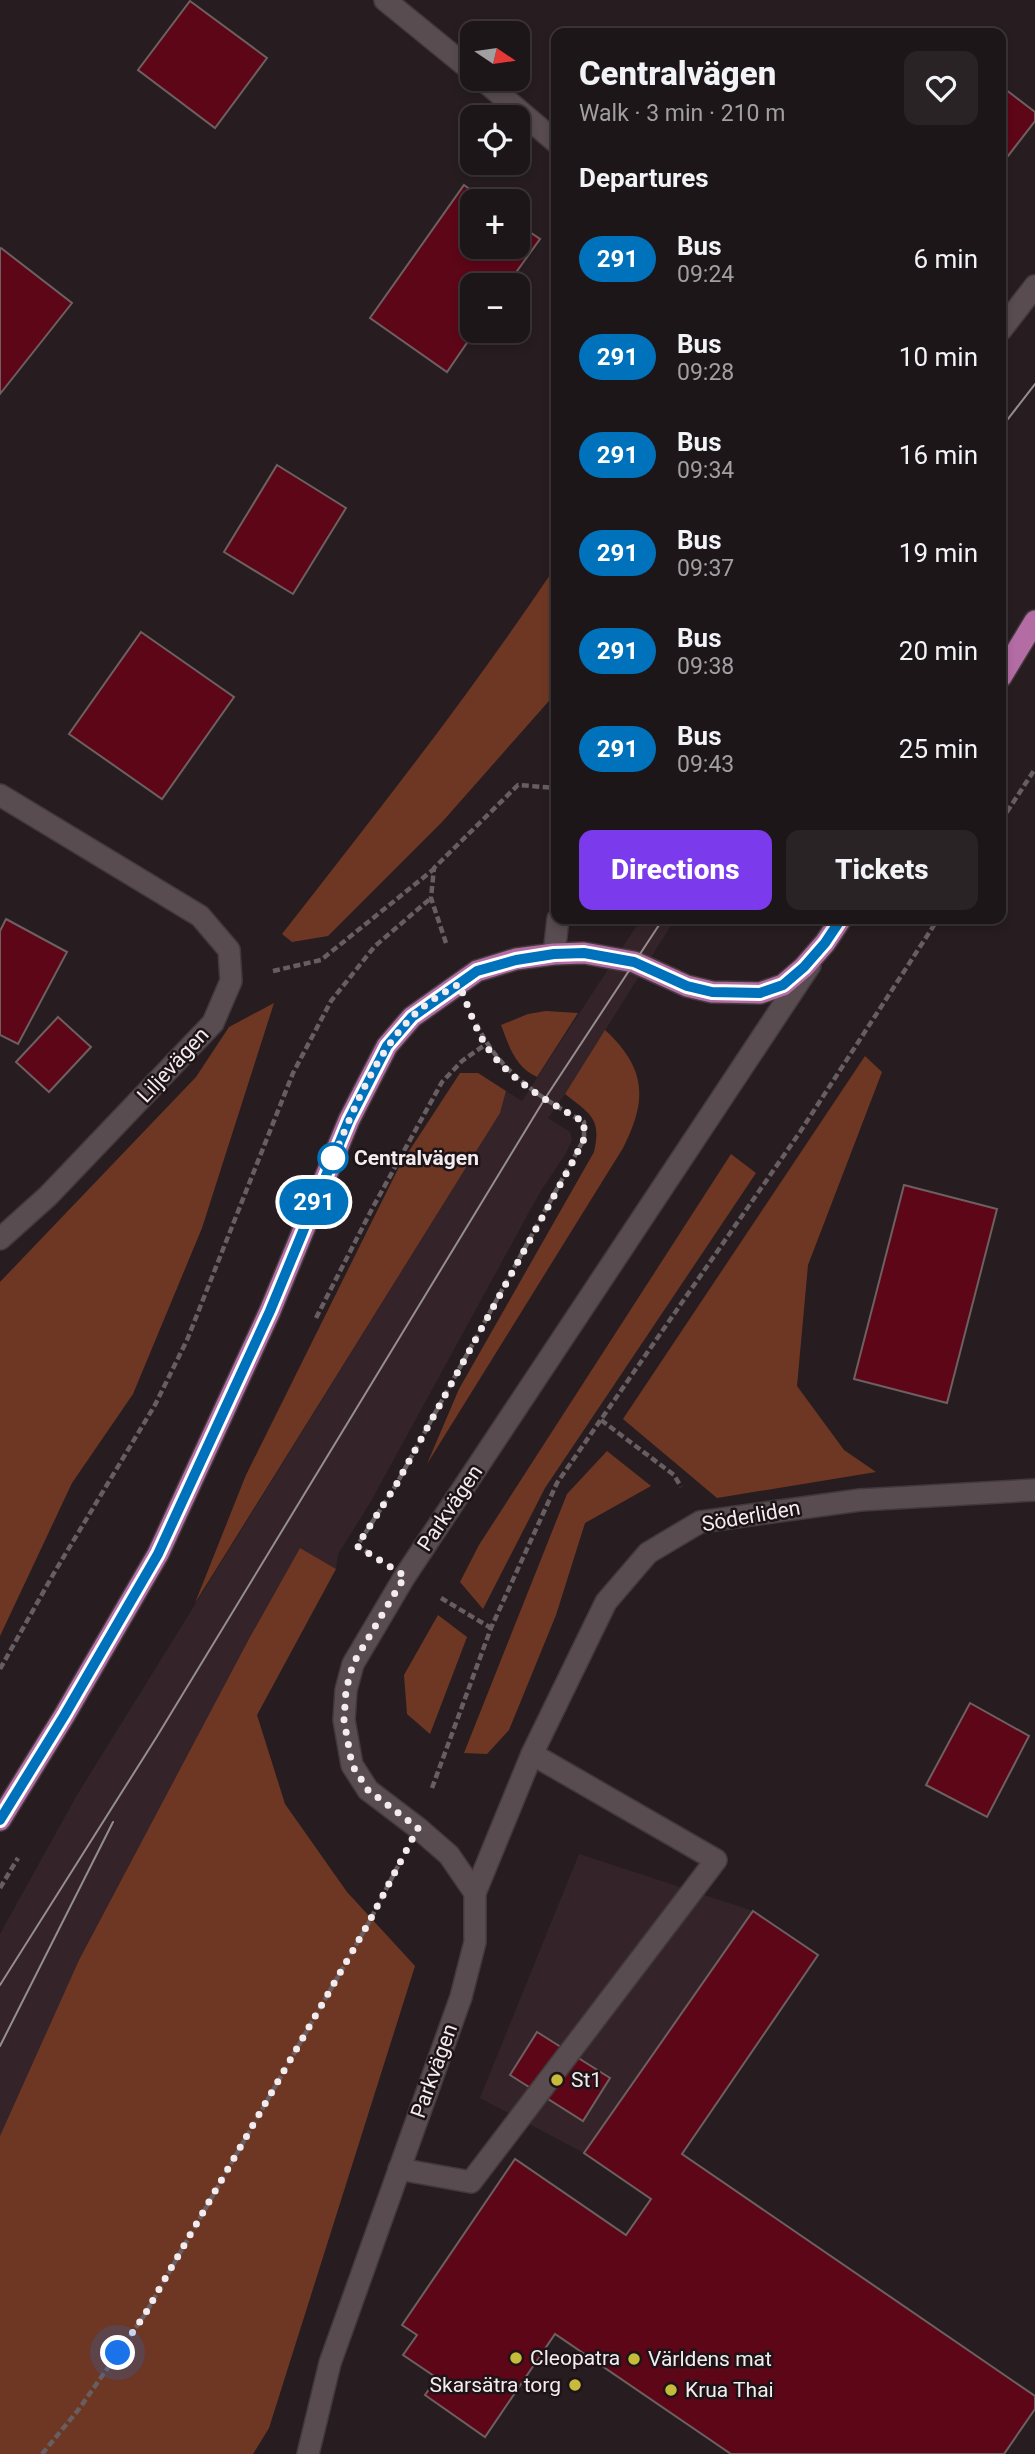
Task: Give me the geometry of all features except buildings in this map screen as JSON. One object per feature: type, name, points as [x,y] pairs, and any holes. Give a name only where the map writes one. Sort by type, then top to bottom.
[{"type":"main road","points":[[1006,669],[1035,621]]},
{"type":"main road","points":[[0,1820],[158,1554],[270,1311],[349,1120],[387,1046],[412,1017],[477,971],[516,960],[554,954],[584,953],[634,962],[687,986],[712,992],[760,993],[783,985],[804,967],[824,945],[838,924]]},
{"type":"street","points":[[385,0],[460,61]]},
{"type":"street","points":[[496,91],[551,138]]},
{"type":"street","points":[[1006,324],[1035,286]]},
{"type":"street","points":[[0,795],[200,916],[229,950],[231,981]]},
{"type":"street","points":[[554,954],[557,924]]},
{"type":"street","name":"Parkvägen","points":[[308,2454],[330,2363],[461,1997],[475,1942],[475,1893],[449,1855],[368,1790],[352,1765],[344,1720],[346,1690],[353,1664],[405,1576],[824,945]]},
{"type":"street","name":"Liljevägen","points":[[0,1239],[48,1196],[213,1023],[231,981]]},
{"type":"street","name":"Söderliden","points":[[475,1893],[532,1754],[606,1602],[648,1553],[699,1522],[860,1500],[1035,1490]]},
{"type":"street","points":[[399,2169],[471,2182],[716,1860],[532,1754]]},
{"type":"path","points":[[1006,813],[1035,769]]},
{"type":"path","points":[[231,981],[321,960],[434,869],[519,785],[551,788]]},
{"type":"path","points":[[434,869],[431,898],[459,984],[486,1044],[503,1065],[544,1100],[584,1122],[584,1139],[396,1485],[357,1546],[491,1628]]},
{"type":"path","points":[[0,1669],[161,1394],[187,1340],[293,1073],[331,1001],[375,946],[431,898]]},
{"type":"path","points":[[42,2454],[79,2409],[144,2316],[368,1924],[418,1828],[491,1628],[557,1483],[800,1132],[935,924]]},
{"type":"path","points":[[601,1420],[674,1475],[699,1522]]},
{"type":"shaded area","points":[[551,573],[551,699],[443,821],[328,936],[292,942],[282,934],[457,707]]},
{"type":"shaded area","points":[[638,924],[672,924],[548,1118],[570,1132],[572,1140],[566,1153],[540,1192],[370,1503],[338,1554],[336,1569],[300,1548],[250,1637],[79,1960],[0,2136],[0,1934],[77,1795],[500,1113],[506,1091],[522,1101]]},
{"type":"shaded area","points":[[274,1003],[202,1228],[133,1394],[72,1483],[0,1636],[0,1282],[196,1077],[229,1027]]},
{"type":"shaded area","points":[[546,1011],[578,1013],[537,1077],[518,1062],[501,1025],[528,1014]]},
{"type":"shaded area","points":[[605,1030],[629,1058],[639,1085],[639,1099],[631,1130],[623,1148],[427,1464],[459,1389],[594,1152],[596,1131],[592,1118],[565,1094]]},
{"type":"shaded area","points":[[865,1056],[882,1072],[808,1265],[797,1386],[844,1450],[876,1472],[717,1498],[623,1419]]},
{"type":"shaded area","points":[[460,1073],[478,1073],[506,1091],[500,1113],[195,1603],[246,1475],[400,1165]]},
{"type":"shaded area","points":[[731,1154],[756,1173],[545,1488],[483,1609],[460,1582],[479,1545]]},
{"type":"shaded area","points":[[607,1451],[651,1486],[585,1523],[556,1615],[509,1730],[487,1754],[464,1753],[567,1494]]},
{"type":"shaded area","points":[[300,1548],[336,1569],[257,1715],[285,1804],[347,1892],[415,1966],[269,2428],[253,2454],[0,2454],[0,2136],[79,1960]]},
{"type":"shaded area","points":[[438,1615],[467,1637],[430,1734],[407,1714],[404,1675]]},
{"type":"shaded area","points":[[579,1854],[753,1911],[584,2153],[480,2098]]},
{"type":"tram line","points":[[1006,422],[1035,384]]},
{"type":"tram line","points":[[0,1985],[156,1738],[544,1100],[660,924]]},
{"type":"tram line","points":[[0,2046],[113,1822]]},
{"type":"bus line","name":"291","points":[[0,1820],[158,1554],[270,1311],[349,1120],[387,1046],[412,1017],[477,971],[516,960],[554,954],[584,953],[634,962],[687,986],[712,992],[760,993],[783,985],[804,967],[838,924]]},
{"type":"place","name":"Centralvägen","points":[[333,1158]]},
{"type":"place","name":"St1","points":[[557,2080]]},
{"type":"place","name":"Cleopatra","points":[[516,2358]]},
{"type":"place","name":"Världens mat","points":[[634,2359]]},
{"type":"place","name":"Skarsätra torg","points":[[575,2385]]},
{"type":"place","name":"Krua Thai","points":[[671,2390]]},
{"type":"route","points":[[118,2353],[144,2316],[368,1924],[418,1828],[368,1790],[352,1765],[344,1720],[346,1690],[353,1664],[405,1576],[357,1546],[396,1485],[572,1163],[584,1139],[584,1122],[544,1100],[503,1065],[486,1044],[459,984],[412,1017],[387,1046],[349,1120],[331,1163],[333,1158]]}]
